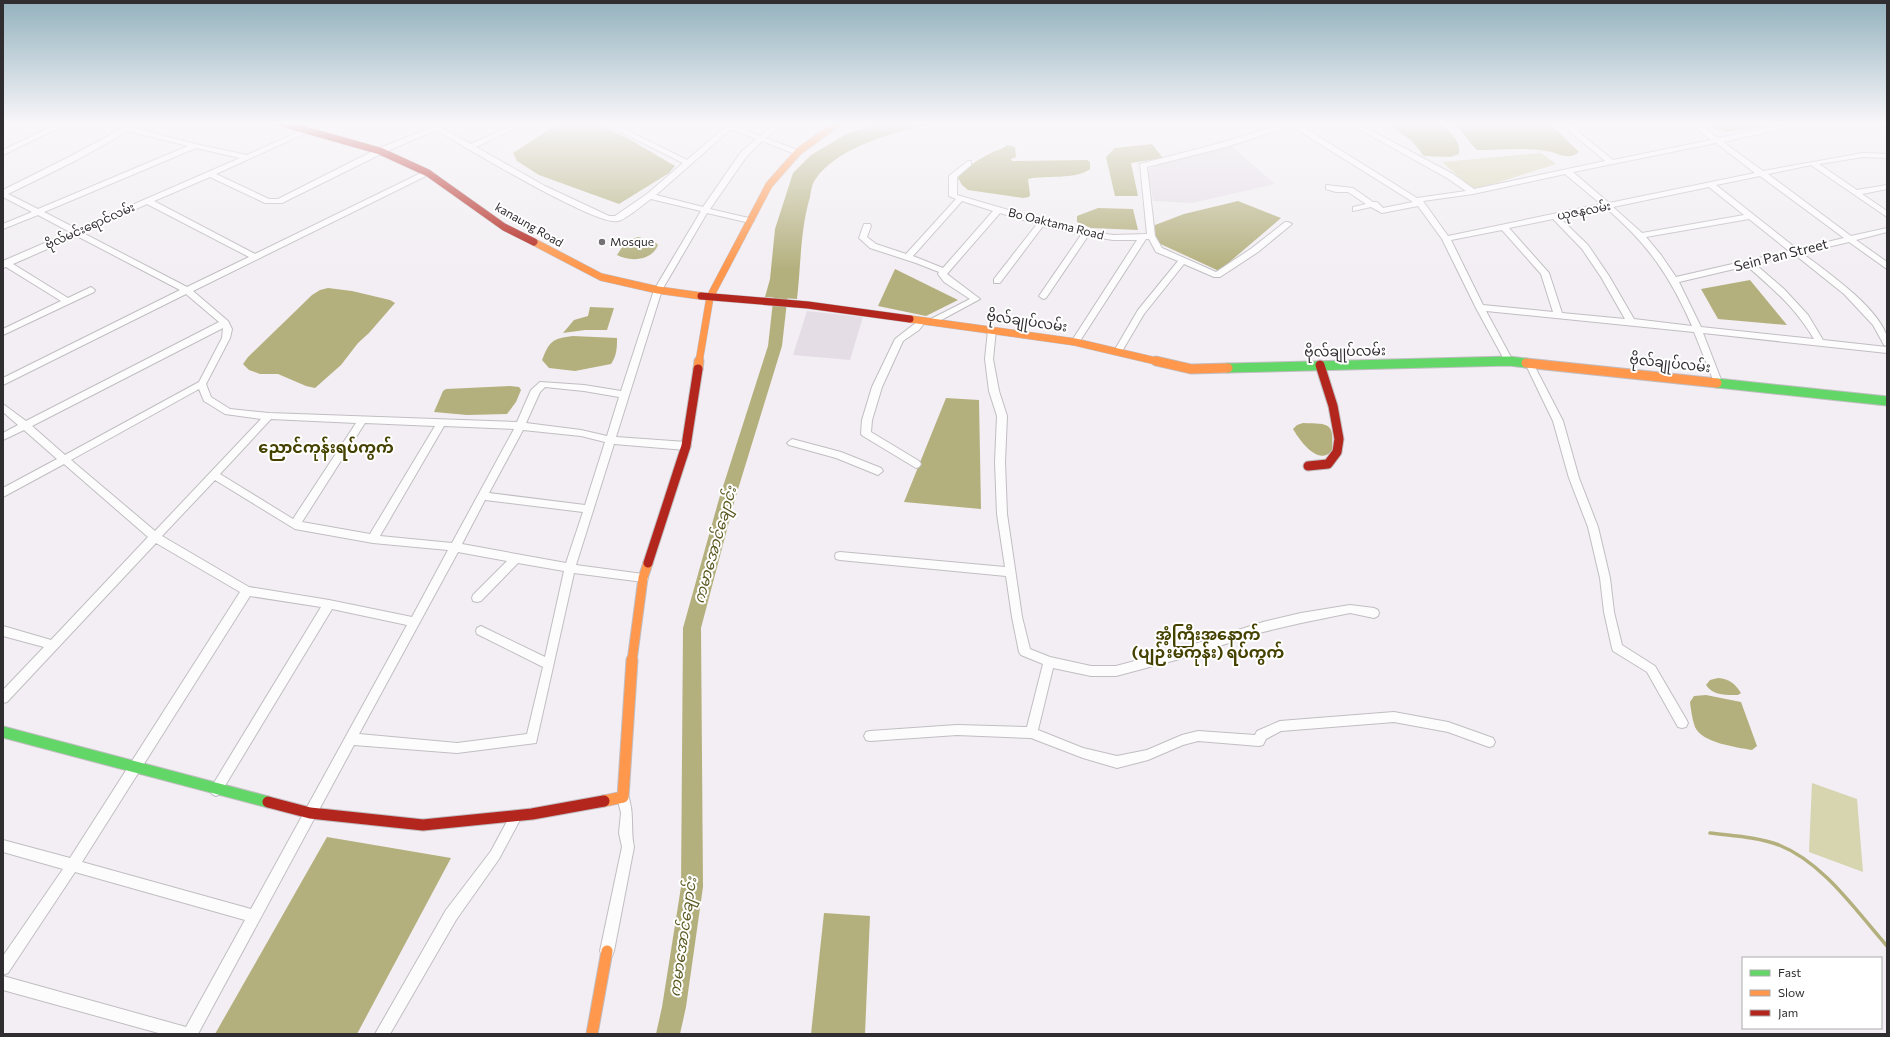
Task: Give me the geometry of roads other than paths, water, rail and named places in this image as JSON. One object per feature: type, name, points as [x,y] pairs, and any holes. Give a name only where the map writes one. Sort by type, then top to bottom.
[{"type":"street","points":[[3,194],[48,171]]},
{"type":"street","points":[[3,227],[135,171]]},
{"type":"street","name":"ဗိုလ်မင်းရောင်လမ်း","points":[[5,264],[216,171]]},
{"type":"street","points":[[210,174],[268,201],[279,201],[338,171]]},
{"type":"street","name":"kanaung Road","points":[[425,171],[504,227],[601,277],[658,290],[710,297],[808,305]]},
{"type":"street","points":[[513,171],[542,188],[607,218],[617,219],[650,196],[679,171]]},
{"type":"street","points":[[351,739],[456,748],[532,739],[570,568],[658,290],[705,210],[732,171]]},
{"type":"street","points":[[592,1034],[606,951],[628,847],[625,833],[627,813],[623,797],[631,667],[643,578],[686,446],[710,297],[769,185],[781,171]]},
{"type":"street","points":[[958,171],[953,176],[953,196],[998,210]]},
{"type":"street","points":[[1075,342],[1147,236],[1148,204],[1143,171]]},
{"type":"street","points":[[1370,171],[1418,201],[1446,239],[1480,308],[1509,361]]},
{"type":"street","points":[[1441,171],[1473,192]]},
{"type":"street","points":[[1329,187],[1336,190],[1350,190],[1384,211],[1418,201],[1473,192],[1565,171]]},
{"type":"street","points":[[1567,171],[1641,236],[1675,280],[1698,330],[1718,382]]},
{"type":"street","name":"ယုဇနလမ်း","points":[[1446,239],[1607,207],[1764,171]]},
{"type":"street","points":[[1824,171],[1887,215]]},
{"type":"street","points":[[1761,172],[1887,266]]},
{"type":"street","points":[[3,382],[187,290],[428,173]]},
{"type":"street","points":[[1710,184],[1794,252],[1847,292],[1876,323],[1887,343]]},
{"type":"street","points":[[1855,192],[1887,187]]},
{"type":"street","points":[[3,194],[187,290],[225,323],[228,329],[226,338],[202,384],[3,493]]},
{"type":"street","points":[[650,196],[750,221]]},
{"type":"street","points":[[908,257],[961,198]]},
{"type":"street","points":[[147,201],[255,257]]},
{"type":"street","points":[[1356,209],[1374,204]]},
{"type":"street","name":"Bo Oaktama Road","points":[[945,272],[998,210],[1086,233],[1113,238],[1147,236]]},
{"type":"street","points":[[1641,236],[1751,216]]},
{"type":"street","points":[[1555,217],[1585,247],[1605,276],[1631,322]]},
{"type":"street","points":[[997,281],[1042,222]]},
{"type":"street","points":[[1147,236],[1159,250],[1217,275],[1255,250],[1288,224]]},
{"type":"street","points":[[867,226],[863,238],[870,244],[945,272],[942,274],[947,280],[976,299],[932,322]]},
{"type":"street","points":[[1504,227],[1545,273],[1559,316]]},
{"type":"street","name":"Sein Pan Street","points":[[1675,280],[1887,230]]},
{"type":"street","points":[[1043,296],[1086,233]]},
{"type":"street","points":[[1118,351],[1141,312],[1183,260]]},
{"type":"street","points":[[1749,263],[1781,291],[1806,317],[1820,343]]},
{"type":"street","points":[[5,264],[67,302]]},
{"type":"street","points":[[3,332],[91,290]]},
{"type":"street","name":"ဗိုလ်ချုပ်လမ်း","points":[[808,305],[1075,342],[1191,369],[1509,361],[1887,401]]},
{"type":"street","points":[[1480,308],[1631,322],[1887,350]]},
{"type":"street","points":[[916,464],[866,434],[867,420],[877,387],[899,339],[916,328],[922,321]]},
{"type":"street","points":[[3,322],[12,328]]},
{"type":"street","points":[[3,438],[225,323]]},
{"type":"street","points":[[992,330],[989,359],[994,390],[1002,416],[1000,462],[1006,546],[1017,617],[1025,652],[1049,662],[1091,671],[1116,671],[1176,655],[1263,627],[1301,618],[1350,610],[1374,613]]},
{"type":"street","points":[[1529,363],[1558,421],[1574,478],[1593,527],[1605,578],[1609,612],[1617,648],[1651,669],[1682,723]]},
{"type":"street","points":[[1308,466],[1328,464],[1338,448],[1338,438],[1320,365]]},
{"type":"street","points":[[202,384],[207,399],[228,412],[269,416],[520,426],[581,433],[610,440],[686,446]]},
{"type":"street","points":[[3,983],[188,1034],[456,547],[520,426],[536,390],[543,384],[625,394]]},
{"type":"street","points":[[3,407],[155,537],[247,592],[329,604],[414,622]]},
{"type":"street","points":[[3,698],[269,416]]},
{"type":"street","points":[[295,525],[363,419]]},
{"type":"street","points":[[373,538],[441,423]]},
{"type":"street","points":[[792,443],[838,455],[878,471]]},
{"type":"street","points":[[214,475],[295,525],[373,538],[456,547],[570,568],[643,578]]},
{"type":"street","points":[[483,496],[589,509]]},
{"type":"street","points":[[840,556],[1011,572]]},
{"type":"street","points":[[477,598],[515,558]]},
{"type":"street","points":[[3,968],[72,866],[247,592]]},
{"type":"street","points":[[216,790],[329,604]]},
{"type":"street","points":[[482,631],[548,664]]},
{"type":"street","points":[[3,632],[53,645]]},
{"type":"street","points":[[1031,733],[1049,662]]},
{"type":"street","points":[[870,736],[957,730],[1031,733],[1083,753],[1117,762],[1148,755],[1182,740],[1198,736],[1259,741],[1261,735],[1280,726],[1351,722],[1394,717],[1437,724],[1489,742]]},
{"type":"street","points":[[3,732],[216,790],[310,813],[423,825],[516,816],[623,797]]},
{"type":"street","points":[[382,1034],[451,915],[495,855],[516,816]]},
{"type":"street","points":[[3,846],[254,916]]},
{"type":"waterway","name":"ကမာအောင်ချောင်း","points":[[668,1034],[674,1007],[692,887],[692,628],[727,499],[775,346],[783,275]]},
{"type":"waterway","points":[[1710,833],[1762,840],[1779,845],[1795,853],[1810,863],[1838,889],[1887,946]]},
{"type":"place","name":"Mosque","points":[[602,242]]},
{"type":"district","name":"ညောင်ကုန်းရပ်ကွက်","points":[[326,447]]},
{"type":"district","name":"အံ့ကြီးအနောက် (ပျဉ်းမကုန်း) ရပ်ကွက်","points":[[1208,643]]}]
